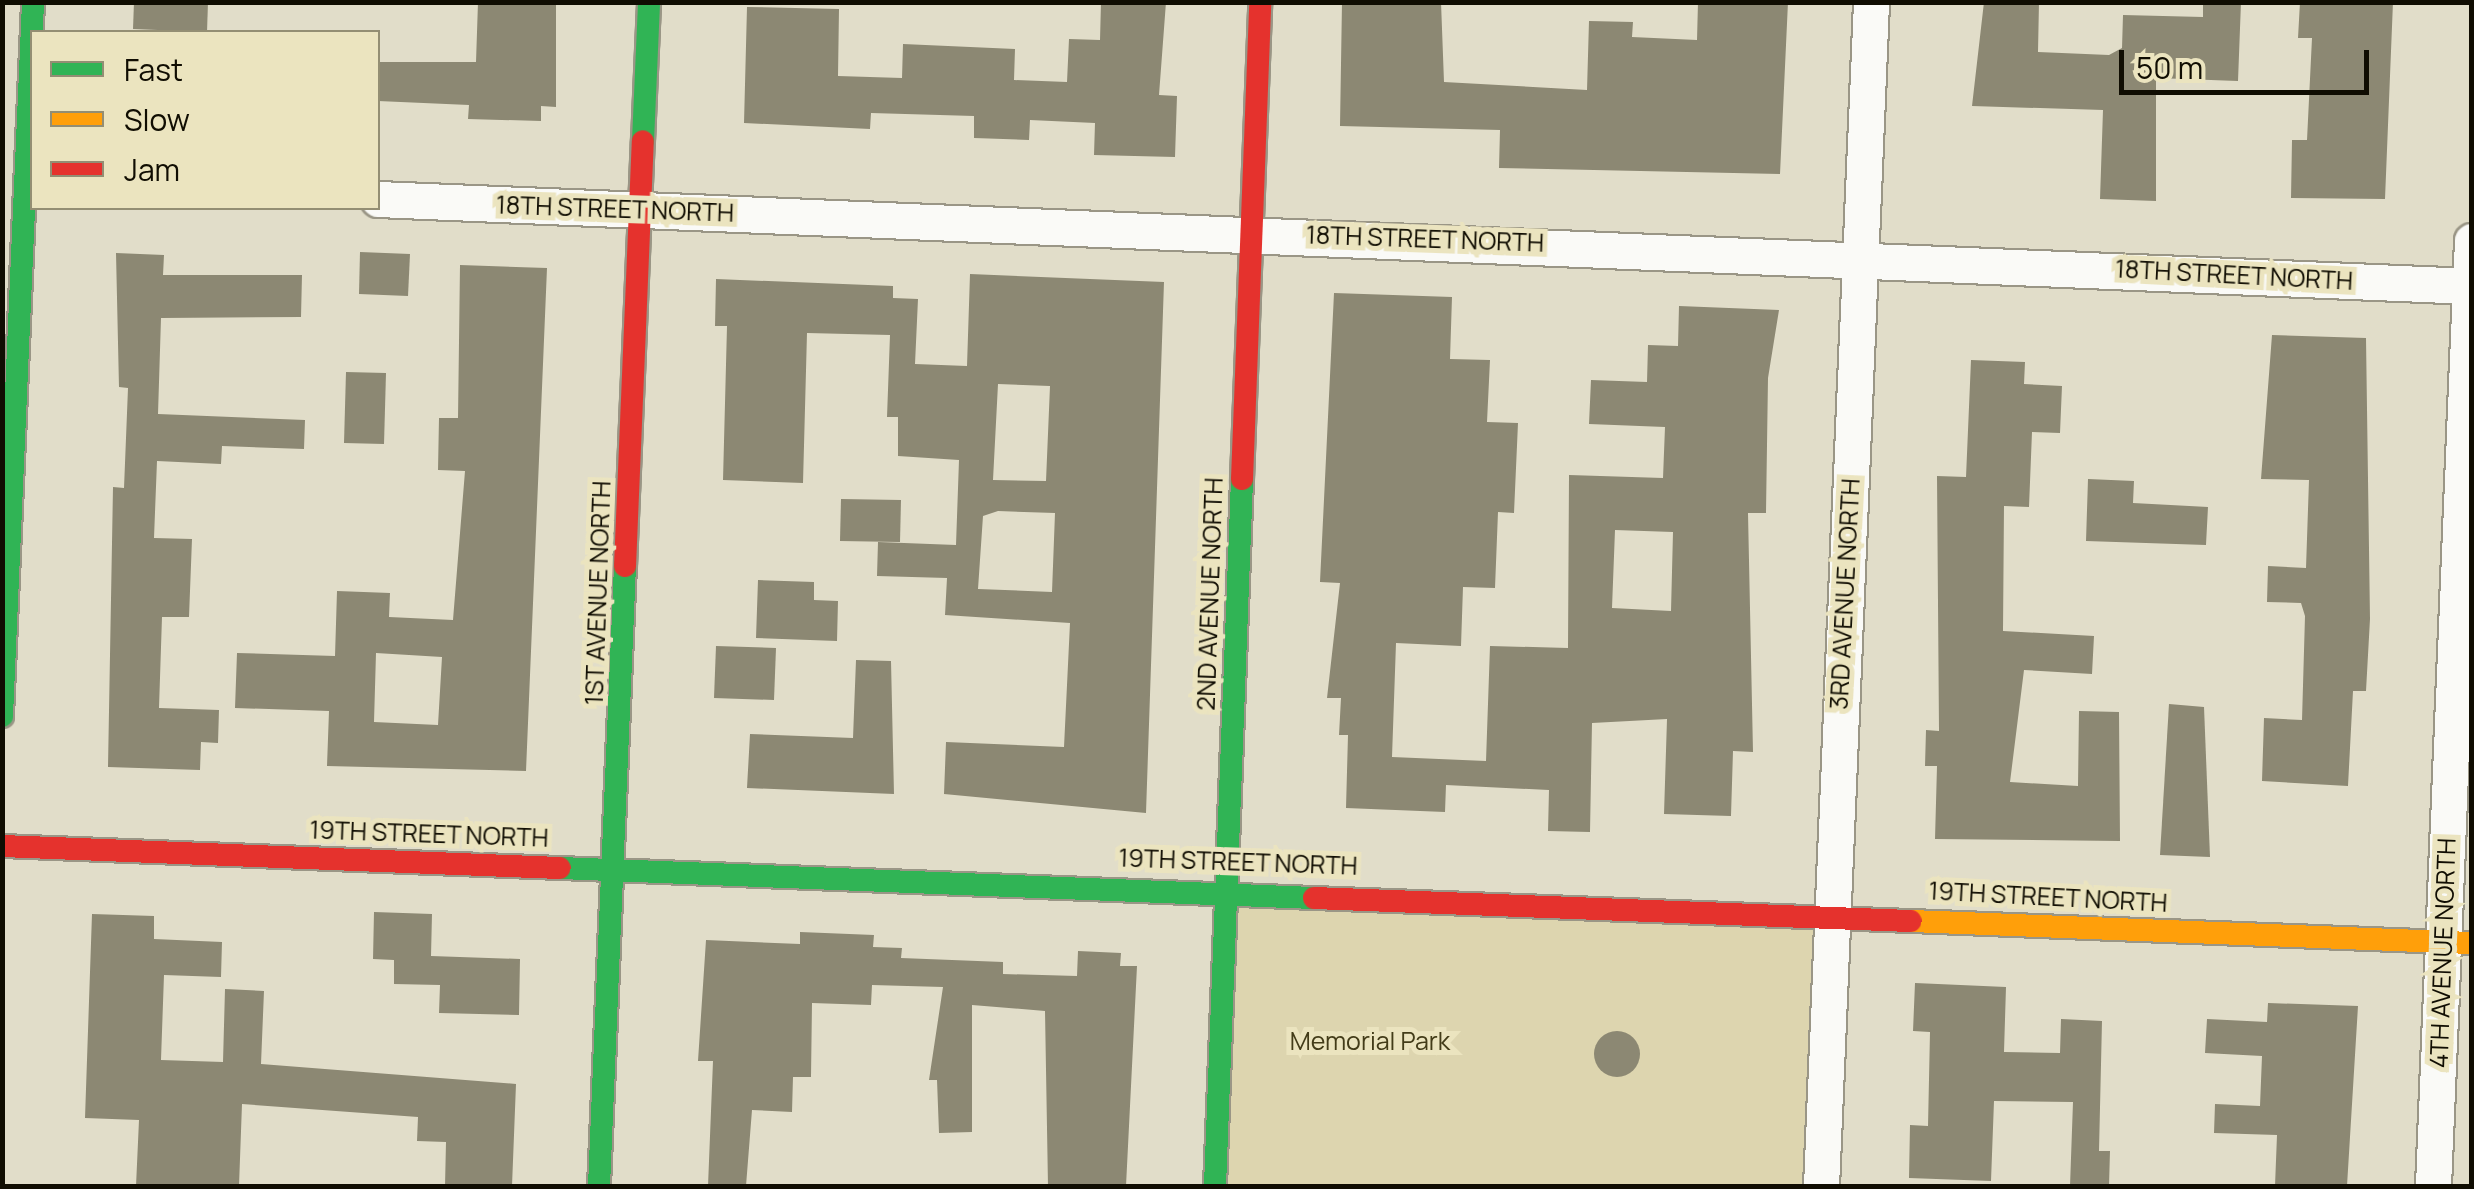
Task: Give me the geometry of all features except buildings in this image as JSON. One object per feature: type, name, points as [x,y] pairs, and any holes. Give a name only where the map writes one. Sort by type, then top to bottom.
[{"type":"street","points":[[31,30],[33,2]]},
{"type":"street","name":"1ST AVENUE NORTH","points":[[599,1186],[649,2]]},
{"type":"street","name":"2ND AVENUE NORTH","points":[[1216,1186],[1260,2]]},
{"type":"street","name":"3RD AVENUE NORTH","points":[[1821,1186],[1871,2]]},
{"type":"street","points":[[2,716],[21,184],[30,48]]},
{"type":"street","name":"18TH STREET NORTH","points":[[380,200],[1249,231],[2470,286]]},
{"type":"street","name":"4TH AVENUE NORTH","points":[[2433,1186],[2457,943],[2472,241]]},
{"type":"street","name":"19TH STREET NORTH","points":[[2,846],[1228,888],[2457,943]]},
{"type":"green space","name":"Memorial Park","points":[[1228,888],[1830,915],[1821,1186],[1215,1186]]},
{"type":"traffic: fast","points":[[32,30],[33,2]]},
{"type":"traffic: fast","points":[[643,141],[649,2]]},
{"type":"traffic: fast","points":[[2,716],[30,71]]},
{"type":"traffic: fast","points":[[1215,1186],[1242,479]]},
{"type":"traffic: fast","points":[[599,1186],[625,566]]},
{"type":"traffic: fast","points":[[560,868],[1314,898]]},
{"type":"traffic: slow","points":[[1911,921],[2472,943]]},
{"type":"traffic: jam","points":[[1242,479],[1260,2]]},
{"type":"traffic: jam","points":[[625,566],[643,141]]},
{"type":"traffic: jam","points":[[2,846],[560,868]]},
{"type":"traffic: jam","points":[[1314,898],[1911,921]]}]
